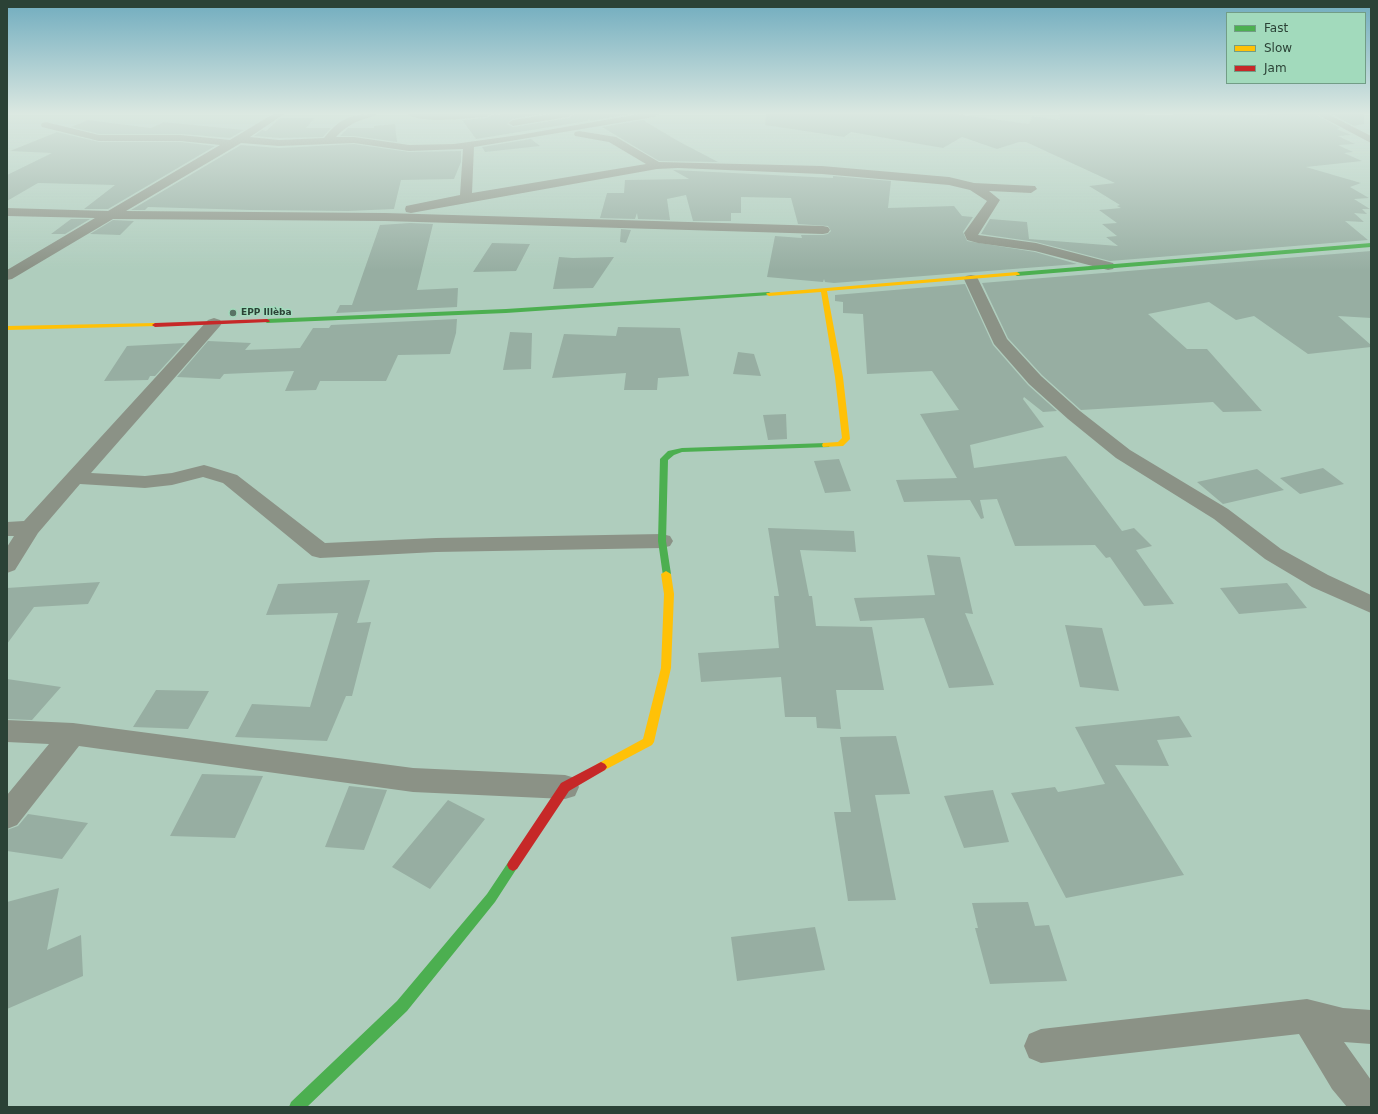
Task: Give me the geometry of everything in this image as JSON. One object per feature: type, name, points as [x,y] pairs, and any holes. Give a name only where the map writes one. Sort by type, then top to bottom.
[{"type":"street","points":[[7,276],[192,166]]},
{"type":"street","points":[[466,198],[468,166]]},
{"type":"street","points":[[385,217],[420,206],[657,166]]},
{"type":"street","points":[[706,166],[822,170],[948,181],[974,187],[1031,189],[994,200],[971,233],[972,237],[1036,247],[1108,266]]},
{"type":"street","points":[[974,187],[994,200]]},
{"type":"street","points":[[7,212],[111,215],[385,217],[823,230]]},
{"type":"street","points":[[7,328],[214,324],[578,307],[971,279],[1108,266],[1371,245]]},
{"type":"street","points":[[971,279],[1000,341],[1035,380],[1074,415],[1123,454],[1221,514],[1273,554],[1320,581],[1371,606]]},
{"type":"street","points":[[296,1107],[402,1006],[491,898],[565,787],[648,742],[666,668],[669,594],[662,541],[664,460],[671,454],[682,450],[830,445],[840,444],[846,439],[839,377],[824,289]]},
{"type":"street","points":[[7,565],[30,528],[214,324]]},
{"type":"street","points":[[76,478],[145,482],[204,471],[230,479],[320,551],[436,545],[662,541]]},
{"type":"street","points":[[7,529],[30,528]]},
{"type":"street","points":[[7,730],[73,734],[414,780],[565,787]]},
{"type":"street","points":[[7,816],[73,734]]},
{"type":"street","points":[[1306,1016],[1345,1076],[1370,1107]]},
{"type":"street","points":[[1041,1046],[1306,1016],[1343,1025],[1371,1027]]},
{"type":"building","points":[[25,166],[181,166],[108,209],[84,209],[115,185],[38,183],[7,201],[7,175]]},
{"type":"building","points":[[205,166],[459,166],[454,179],[401,180],[394,209],[348,211],[148,207],[145,210],[131,210]]},
{"type":"building","points":[[1078,166],[1315,166],[1306,167],[1361,183],[1350,187],[1369,198],[1354,199],[1370,209],[1362,209],[1367,214],[1354,213],[1364,222],[1345,221],[1368,240],[1110,261],[1036,242],[981,234],[990,219],[1027,222],[1029,239],[1118,246],[1106,237],[1117,236],[1102,224],[1117,223],[1099,210],[1121,208],[1117,206],[1120,205],[1089,186],[1115,183]]},
{"type":"building","points":[[673,170],[833,178],[833,176],[891,181],[888,208],[954,206],[962,216],[973,217],[963,232],[967,241],[1035,252],[1077,264],[834,283],[825,282],[824,279],[823,282],[767,277],[775,236],[802,238],[801,235],[823,235],[828,234],[831,231],[828,226],[798,224],[791,198],[741,197],[741,213],[731,213],[731,221],[693,221],[686,195],[667,199],[670,220],[638,219],[637,213],[635,219],[600,218],[607,193],[624,193],[625,180],[689,179]]},
{"type":"building","points":[[71,219],[90,219],[65,234],[51,234]]},
{"type":"building","points":[[113,220],[134,221],[120,235],[90,234]]},
{"type":"building","points":[[410,223],[433,224],[417,290],[458,288],[457,307],[336,313],[340,305],[352,305],[380,225]]},
{"type":"building","points":[[621,229],[631,230],[626,243],[620,242]]},
{"type":"building","points":[[492,243],[530,244],[516,271],[473,272]]},
{"type":"building","points":[[1371,251],[1371,318],[1338,316],[1371,345],[1371,347],[1308,354],[1254,316],[1236,320],[1209,302],[1148,314],[1187,349],[1207,349],[1262,411],[1223,412],[1213,402],[1081,410],[1042,375],[1008,338],[982,283]]},
{"type":"building","points":[[559,257],[614,257],[593,288],[553,289]]},
{"type":"building","points":[[965,284],[993,345],[1028,385],[1057,411],[1043,412],[1024,397],[1023,399],[1044,427],[970,445],[974,468],[1066,456],[1122,531],[1134,528],[1152,546],[1136,550],[1174,604],[1144,606],[1110,557],[1106,558],[1095,545],[1015,546],[997,499],[980,500],[984,518],[981,519],[970,500],[904,502],[896,480],[957,478],[920,414],[959,410],[932,371],[867,374],[863,314],[843,313],[843,302],[835,301],[835,295]]},
{"type":"building","points":[[457,319],[456,333],[450,354],[398,355],[386,381],[320,381],[316,390],[285,391],[294,371],[224,374],[220,379],[177,377],[208,341],[251,343],[245,350],[300,348],[313,328],[329,328],[331,325]]},
{"type":"building","points":[[618,327],[680,328],[689,376],[658,378],[657,390],[624,390],[626,373],[552,378],[564,334],[616,336]]},
{"type":"building","points":[[510,332],[532,333],[531,369],[503,370]]},
{"type":"building","points":[[185,343],[155,376],[150,376],[148,380],[104,381],[127,346]]},
{"type":"building","points":[[738,352],[754,354],[761,376],[733,374]]},
{"type":"building","points":[[786,414],[787,439],[768,440],[763,415]]},
{"type":"building","points":[[839,459],[851,491],[825,493],[814,461]]},
{"type":"building","points":[[1323,468],[1344,484],[1300,494],[1280,478]]},
{"type":"building","points":[[1257,469],[1284,490],[1223,504],[1197,482]]},
{"type":"building","points":[[768,528],[854,531],[856,552],[800,550],[809,596],[812,596],[816,626],[872,627],[884,690],[836,690],[841,729],[817,728],[816,717],[785,717],[781,677],[701,682],[698,653],[779,648],[774,596],[779,596]]},
{"type":"building","points":[[927,555],[960,557],[973,614],[965,613],[994,685],[949,688],[924,618],[860,621],[854,598],[935,595]]},
{"type":"building","points":[[370,580],[357,623],[371,622],[352,696],[346,696],[327,741],[235,737],[252,704],[310,707],[338,613],[266,615],[278,584]]},
{"type":"building","points":[[100,582],[88,604],[34,607],[7,644],[7,588]]},
{"type":"building","points":[[1287,583],[1307,608],[1239,614],[1220,588]]},
{"type":"building","points":[[1065,625],[1102,628],[1119,691],[1080,687]]},
{"type":"building","points":[[7,679],[61,687],[32,720],[7,719]]},
{"type":"building","points":[[156,690],[209,691],[188,729],[133,727]]},
{"type":"building","points":[[1179,716],[1192,737],[1157,740],[1169,766],[1115,765],[1184,875],[1066,898],[1011,793],[1055,787],[1058,792],[1105,784],[1075,727]]},
{"type":"building","points":[[896,736],[910,794],[875,795],[896,900],[848,901],[834,812],[851,812],[840,737]]},
{"type":"building","points":[[202,774],[263,776],[235,838],[170,836]]},
{"type":"building","points":[[349,786],[387,790],[364,850],[325,847]]},
{"type":"building","points":[[993,790],[1009,842],[964,848],[944,796]]},
{"type":"building","points":[[448,800],[485,819],[430,889],[392,867]]},
{"type":"building","points":[[28,814],[88,823],[62,859],[7,851],[7,830],[18,826]]},
{"type":"building","points":[[59,888],[47,950],[81,935],[83,976],[7,1009],[7,902]]},
{"type":"building","points":[[1028,902],[1035,926],[1049,925],[1067,981],[990,984],[975,928],[978,928],[972,903]]},
{"type":"building","points":[[815,927],[825,970],[737,981],[731,937]]},
{"type":"traffic: fast","points":[[1017,274],[1371,245]]},
{"type":"traffic: fast","points":[[267,321],[506,311],[769,294]]},
{"type":"traffic: fast","points":[[666,574],[662,541],[664,459],[671,453],[682,450],[826,445]]},
{"type":"traffic: fast","points":[[296,1107],[402,1006],[491,898],[513,865]]},
{"type":"traffic: slow","points":[[769,294],[1017,274]]},
{"type":"traffic: slow","points":[[824,289],[839,377],[846,439],[840,444],[826,445]]},
{"type":"traffic: slow","points":[[7,328],[155,325]]},
{"type":"traffic: slow","points":[[601,767],[648,742],[666,668],[669,594],[666,574]]},
{"type":"traffic: jam","points":[[155,325],[267,321]]},
{"type":"traffic: jam","points":[[513,865],[565,787],[601,767]]},
{"type":"place","name":"EPP Illèba","points":[[233,313]]}]
